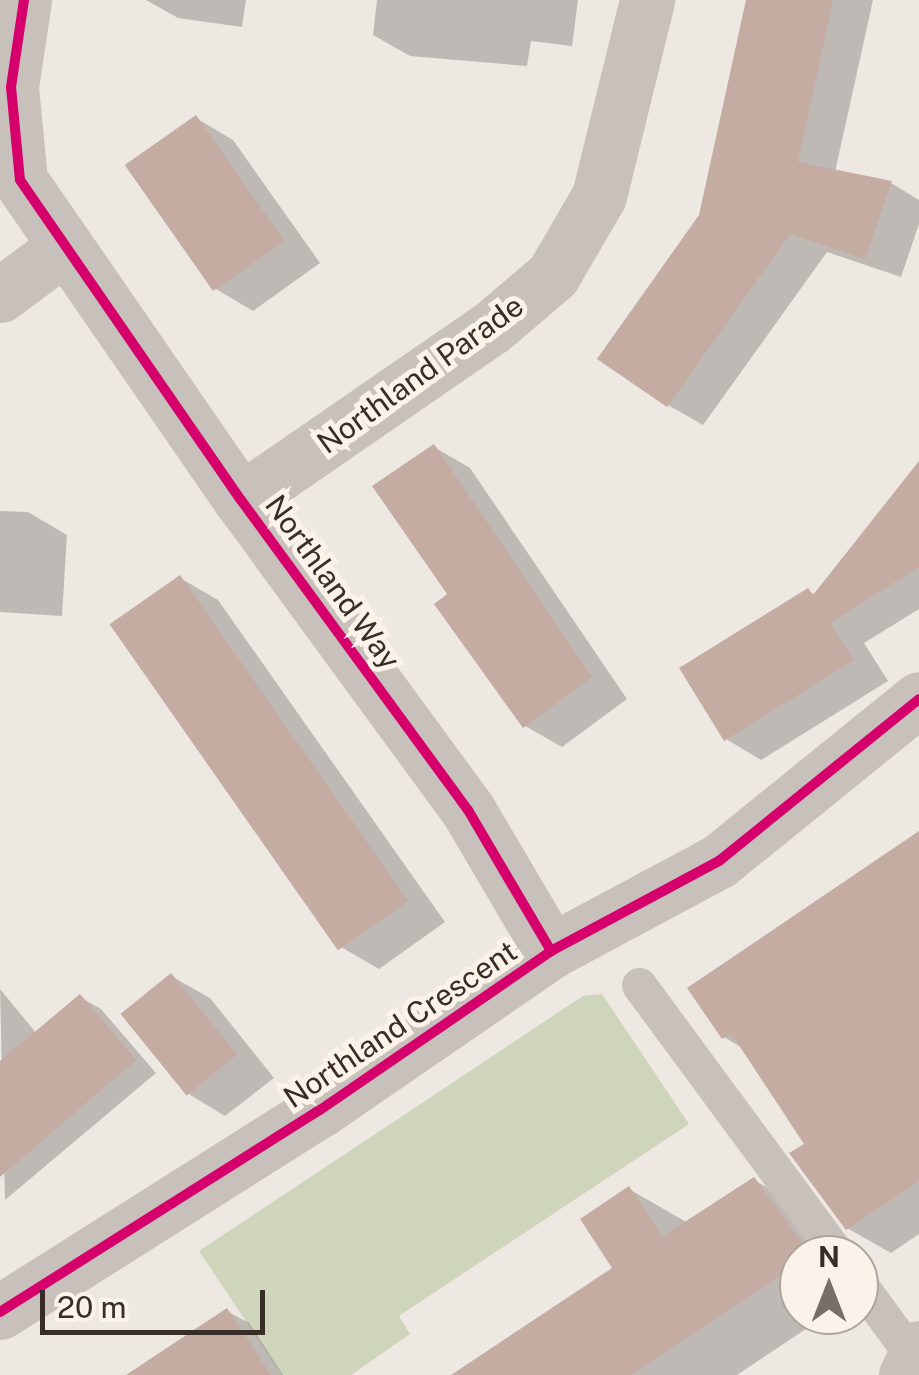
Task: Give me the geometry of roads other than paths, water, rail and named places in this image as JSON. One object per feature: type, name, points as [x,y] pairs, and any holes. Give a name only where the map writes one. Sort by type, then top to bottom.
[{"type":"street","name":"Northland Way","points":[[24,0],[11,88],[20,180],[241,500],[468,810],[552,952]]},
{"type":"street","name":"Northland Parade","points":[[241,500],[492,328],[553,275],[599,196],[647,0]]},
{"type":"street","points":[[0,295],[65,248]]},
{"type":"street","name":"Northland Crescent","points":[[0,1312],[320,1110],[552,952],[719,861],[919,698]]},
{"type":"lane","points":[[639,985],[823,1235]]},
{"type":"lane","points":[[879,1311],[914,1360]]}]
